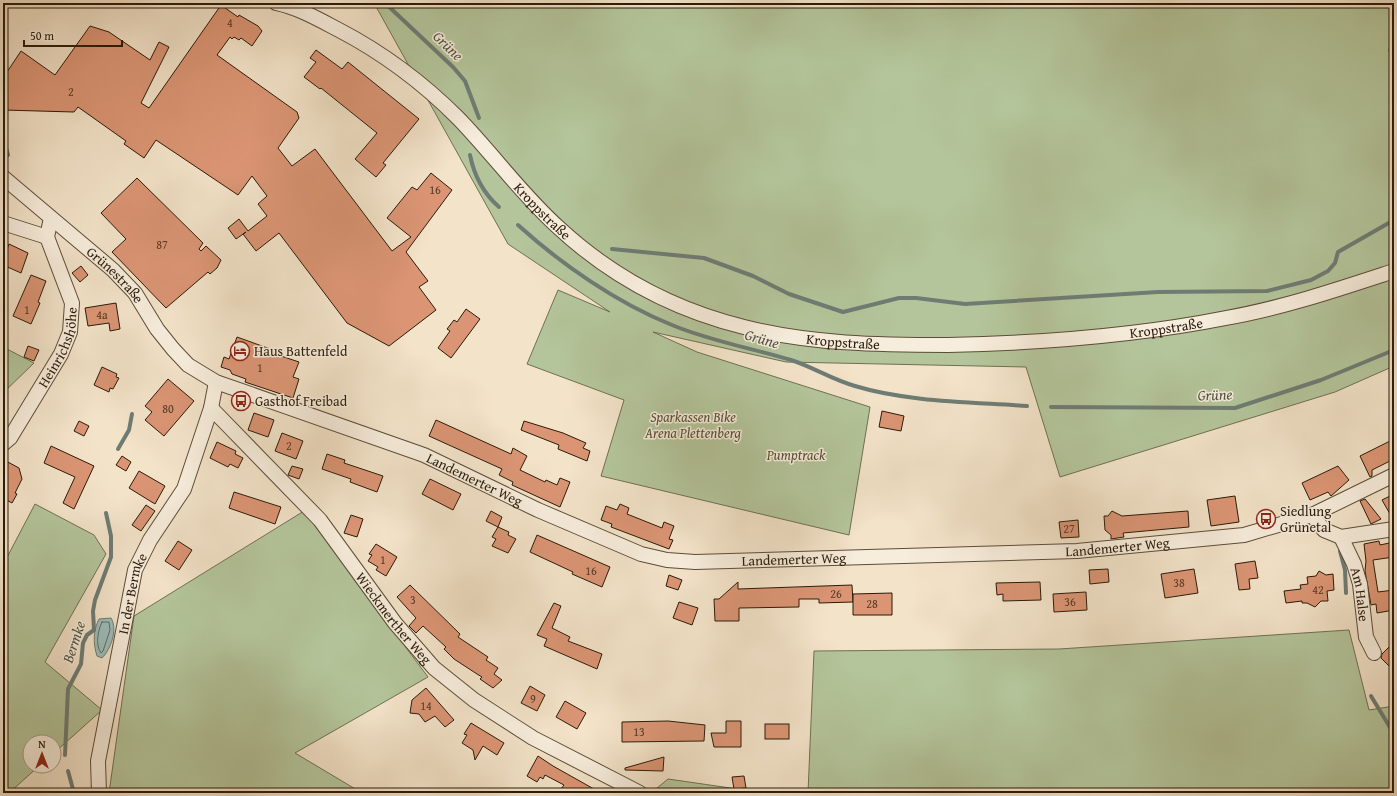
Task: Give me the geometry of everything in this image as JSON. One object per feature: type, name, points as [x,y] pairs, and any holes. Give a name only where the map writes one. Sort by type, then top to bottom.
[{"type":"street","name":"Kroppstraße","points":[[276,3],[298,8],[353,37],[391,61],[409,75],[459,119],[529,200],[595,259],[640,287],[689,310],[744,327],[806,338],[849,343],[1008,344],[1090,337],[1154,331],[1229,318],[1295,302],[1394,271]]},
{"type":"street","name":"Grünestraße","points":[[3,178],[113,270],[135,293],[157,328],[188,365],[216,382]]},
{"type":"street","points":[[3,223],[47,237],[51,218]]},
{"type":"street","name":"Heinrichshöhe","points":[[3,444],[10,438],[61,354],[70,332],[72,303],[47,237]]},
{"type":"street","points":[[211,408],[216,382]]},
{"type":"street","name":"Landemerter Weg","points":[[216,382],[424,455],[538,510],[641,554],[667,560],[695,562],[1077,551],[1244,536],[1312,514],[1394,475]]},
{"type":"street","name":"In der Bermke","points":[[100,793],[98,761],[135,570],[150,540],[184,489],[211,408]]},
{"type":"street","name":"Wieckmerther Weg","points":[[211,408],[320,520],[395,623],[434,668],[474,700],[533,738],[640,793]]},
{"type":"street","points":[[1312,514],[1324,530],[1340,537],[1394,529]]},
{"type":"street","name":"Am Halse","points":[[1340,537],[1354,564],[1360,584],[1366,637],[1374,653]]},
{"type":"green space","points":[[374,3],[1394,3],[1394,366],[1335,392],[1060,477],[1026,367],[786,362],[653,332],[697,352],[870,407],[849,535],[601,476],[624,400],[527,364],[558,290],[610,312],[508,244]]},
{"type":"green space","points":[[3,347],[34,363],[3,393]]},
{"type":"green space","points":[[35,504],[94,535],[106,554],[45,662],[102,710],[62,746],[62,734],[22,734],[22,774],[30,774],[9,793],[3,793],[3,565]]},
{"type":"green space","points":[[304,511],[428,677],[295,753],[362,793],[109,793],[134,616]]},
{"type":"green space","points":[[1349,630],[1369,710],[1394,706],[1394,793],[808,793],[814,651],[1059,649]]},
{"type":"green space","points":[[668,779],[765,793],[651,793]]},
{"type":"water","points":[[111,618],[114,633],[111,644],[102,658],[97,656],[94,642],[96,628],[99,619]]},
{"type":"building","points":[[221,5],[238,17],[239,15],[258,26],[262,31],[252,46],[241,38],[239,40],[234,37],[232,39],[230,37],[217,55],[297,112],[299,118],[278,148],[292,166],[315,149],[392,251],[411,237],[387,218],[412,187],[417,190],[431,173],[452,190],[406,252],[428,281],[419,287],[436,310],[389,346],[347,323],[279,233],[256,251],[243,234],[236,239],[228,228],[239,219],[248,231],[267,216],[258,204],[267,196],[252,176],[238,195],[156,140],[144,158],[124,144],[126,141],[78,107],[74,112],[3,110],[3,78],[21,51],[55,75],[90,26],[109,32],[150,60],[159,42],[169,47],[141,103],[149,108]]},
{"type":"building","points":[[316,50],[342,69],[348,62],[419,119],[383,163],[386,165],[376,177],[355,159],[377,133],[321,88],[320,89],[304,77],[316,62],[310,58]]},
{"type":"building","points":[[137,178],[203,243],[199,249],[201,251],[206,246],[221,260],[217,268],[210,274],[208,272],[166,308],[112,252],[126,239],[101,213]]},
{"type":"building","points":[[9,244],[28,253],[21,273],[3,265],[3,251],[6,252]]},
{"type":"building","points":[[81,266],[88,275],[80,282],[72,273]]},
{"type":"building","points":[[31,275],[46,281],[38,302],[40,303],[31,324],[13,316]]},
{"type":"building","points":[[116,303],[120,329],[110,331],[109,323],[88,326],[85,308]]},
{"type":"building","points":[[466,309],[480,319],[451,358],[438,348],[450,331],[447,329],[454,320],[457,322]]},
{"type":"building","points":[[237,337],[273,350],[272,353],[299,362],[293,377],[299,379],[293,398],[245,382],[246,379],[232,374],[230,370],[221,367],[224,357],[229,359]]},
{"type":"building","points":[[28,346],[39,350],[34,361],[24,357]]},
{"type":"building","points":[[102,367],[117,374],[116,377],[119,378],[113,389],[110,388],[109,392],[94,385]]},
{"type":"building","points":[[168,379],[194,401],[164,436],[145,420],[152,412],[145,406]]},
{"type":"building","points":[[882,411],[904,416],[901,431],[879,427]]},
{"type":"building","points":[[254,413],[274,420],[268,437],[248,430]]},
{"type":"building","points":[[436,420],[511,454],[513,448],[527,456],[520,470],[545,482],[546,480],[557,485],[560,478],[570,482],[560,507],[512,485],[513,482],[499,475],[502,469],[429,436]]},
{"type":"building","points":[[79,421],[89,426],[84,436],[74,431]]},
{"type":"building","points":[[524,421],[563,433],[586,443],[583,448],[590,451],[587,461],[558,449],[559,445],[521,430]]},
{"type":"building","points":[[282,433],[303,441],[296,459],[275,451]]},
{"type":"building","points":[[1394,439],[1394,459],[1372,470],[1372,476],[1370,477],[1360,456]]},
{"type":"building","points":[[217,442],[236,451],[235,454],[243,458],[238,468],[230,464],[228,467],[210,458]]},
{"type":"building","points":[[51,446],[94,466],[74,509],[63,503],[75,477],[44,463]]},
{"type":"building","points":[[327,454],[345,460],[344,463],[383,476],[377,492],[350,482],[351,479],[322,469]]},
{"type":"building","points":[[122,456],[131,462],[126,471],[116,465]]},
{"type":"building","points":[[6,461],[19,468],[22,479],[12,503],[3,498],[3,467]]},
{"type":"building","points":[[292,466],[303,469],[299,479],[288,475]]},
{"type":"building","points":[[1338,466],[1349,480],[1331,496],[1328,492],[1310,500],[1302,483]]},
{"type":"building","points":[[139,471],[165,486],[155,504],[129,488]]},
{"type":"building","points":[[430,479],[461,494],[453,510],[422,494]]},
{"type":"building","points":[[234,492],[281,507],[275,524],[229,508]]},
{"type":"building","points":[[1394,494],[1394,521],[1382,500]]},
{"type":"building","points":[[1235,496],[1239,522],[1211,526],[1207,500]]},
{"type":"building","points":[[1365,499],[1381,519],[1371,524],[1360,501]]},
{"type":"building","points":[[620,504],[629,508],[627,514],[662,528],[664,522],[674,526],[669,539],[673,540],[669,549],[611,527],[612,524],[601,520],[606,506],[617,510]]},
{"type":"building","points":[[146,505],[155,511],[141,531],[132,525]]},
{"type":"building","points":[[491,511],[502,517],[498,527],[486,521]]},
{"type":"building","points":[[1112,511],[1122,516],[1188,511],[1189,527],[1123,533],[1124,537],[1111,539],[1111,535],[1105,530],[1104,516],[1108,516]]},
{"type":"building","points":[[351,515],[363,519],[357,537],[344,533]]},
{"type":"building","points":[[1078,520],[1079,537],[1061,538],[1059,522]]},
{"type":"building","points":[[498,527],[509,532],[508,535],[516,539],[508,553],[492,546],[496,539],[492,537]]},
{"type":"building","points":[[537,535],[610,567],[602,587],[572,574],[573,572],[530,552]]},
{"type":"building","points":[[178,541],[192,550],[179,570],[165,561]]},
{"type":"building","points":[[1379,541],[1380,545],[1394,542],[1394,557],[1373,560],[1378,592],[1394,590],[1394,610],[1377,613],[1376,604],[1371,605],[1365,571],[1366,561],[1364,544]]},
{"type":"building","points":[[376,544],[397,557],[386,576],[376,570],[378,567],[368,561],[372,555],[369,554]]},
{"type":"building","points":[[1255,561],[1258,578],[1249,579],[1250,589],[1239,590],[1235,564]]},
{"type":"building","points":[[1108,569],[1109,582],[1090,584],[1089,570]]},
{"type":"building","points":[[1194,569],[1198,593],[1165,598],[1161,574]]},
{"type":"building","points":[[1319,571],[1326,575],[1333,574],[1334,590],[1327,591],[1328,601],[1321,601],[1315,607],[1307,603],[1302,603],[1302,601],[1286,603],[1284,591],[1301,589],[1300,585],[1308,584],[1307,577],[1316,576]]},
{"type":"building","points":[[669,575],[682,580],[678,590],[666,586]]},
{"type":"building","points":[[738,582],[738,589],[852,585],[853,602],[819,603],[819,599],[799,599],[799,607],[739,608],[739,621],[715,621],[714,599],[719,599]]},
{"type":"building","points":[[1040,582],[1041,600],[1003,601],[1003,594],[997,595],[996,583]]},
{"type":"building","points":[[410,585],[460,634],[458,637],[488,657],[486,660],[498,668],[494,674],[502,680],[493,688],[480,679],[482,677],[454,659],[444,649],[446,647],[423,626],[416,633],[409,626],[416,618],[397,597]]},
{"type":"building","points":[[1086,592],[1087,610],[1054,612],[1053,594]]},
{"type":"building","points":[[892,593],[892,615],[853,615],[853,594]]},
{"type":"building","points":[[679,602],[698,608],[692,625],[673,618]]},
{"type":"building","points":[[554,603],[561,606],[552,628],[570,637],[568,641],[602,654],[597,669],[544,646],[547,639],[537,635]]},
{"type":"building","points":[[1394,642],[1394,671],[1381,658],[1382,654]]},
{"type":"building","points":[[530,686],[545,695],[537,711],[521,703]]},
{"type":"building","points":[[426,688],[454,720],[445,727],[435,716],[425,722],[419,714],[410,713],[412,700]]},
{"type":"building","points":[[565,701],[586,713],[577,729],[556,717]]},
{"type":"building","points":[[668,721],[705,725],[704,741],[622,742],[622,722]]},
{"type":"building","points":[[726,721],[741,721],[741,747],[714,747],[711,733],[726,733]]},
{"type":"building","points":[[471,723],[504,743],[497,755],[483,746],[475,760],[473,750],[462,743],[467,735],[464,734]]},
{"type":"building","points":[[765,724],[789,724],[789,739],[765,739]]},
{"type":"building","points":[[538,756],[601,793],[568,793],[561,789],[564,785],[545,775],[543,779],[540,777],[537,782],[527,776]]},
{"type":"building","points":[[664,757],[663,771],[625,770],[625,768]]},
{"type":"building","points":[[744,776],[746,788],[734,789],[732,777]]},
{"type":"waterway","name":"Grüne","points":[[385,3],[453,67],[465,81],[479,118]]},
{"type":"waterway","points":[[1390,50],[1394,59]]},
{"type":"waterway","name":"Bermke","points":[[3,138],[8,155]]},
{"type":"waterway","name":"Grüne","points":[[470,155],[474,170],[480,183],[488,196],[499,207]]},
{"type":"waterway","points":[[612,249],[704,258],[753,276],[789,294],[843,312],[899,298],[916,298],[965,304],[1158,292],[1267,291],[1311,280],[1328,271],[1335,263],[1338,252],[1394,220]]},
{"type":"waterway","name":"Grüne","points":[[518,225],[552,254],[610,294],[651,316],[686,331],[791,360],[847,383],[875,391],[918,398],[1027,406]]},
{"type":"waterway","name":"Grüne","points":[[1051,407],[1235,408],[1321,380],[1394,350]]},
{"type":"waterway","name":"Bermke","points":[[118,449],[129,430],[132,414]]},
{"type":"waterway","name":"Bermke","points":[[65,755],[68,689],[81,664],[83,643],[87,635],[94,630],[93,611],[95,600],[111,557],[111,536],[106,513]]},
{"type":"waterway","points":[[1340,551],[1345,570],[1346,593]]},
{"type":"waterway","points":[[1371,696],[1394,734]]},
{"type":"waterway","name":"Bermke","points":[[68,771],[74,793]]},
{"type":"place","name":"Haus Battenfeld","points":[[240,351]]},
{"type":"place","name":"Gasthof Freibad","points":[[241,401]]},
{"type":"place","name":"Siedlung Grünetal","points":[[1266,519]]},
{"type":"park label","name":"Sparkassen Bike Arena Plettenberg","points":[[693,426]]},
{"type":"park label","name":"Pumptrack","points":[[796,455]]}]
